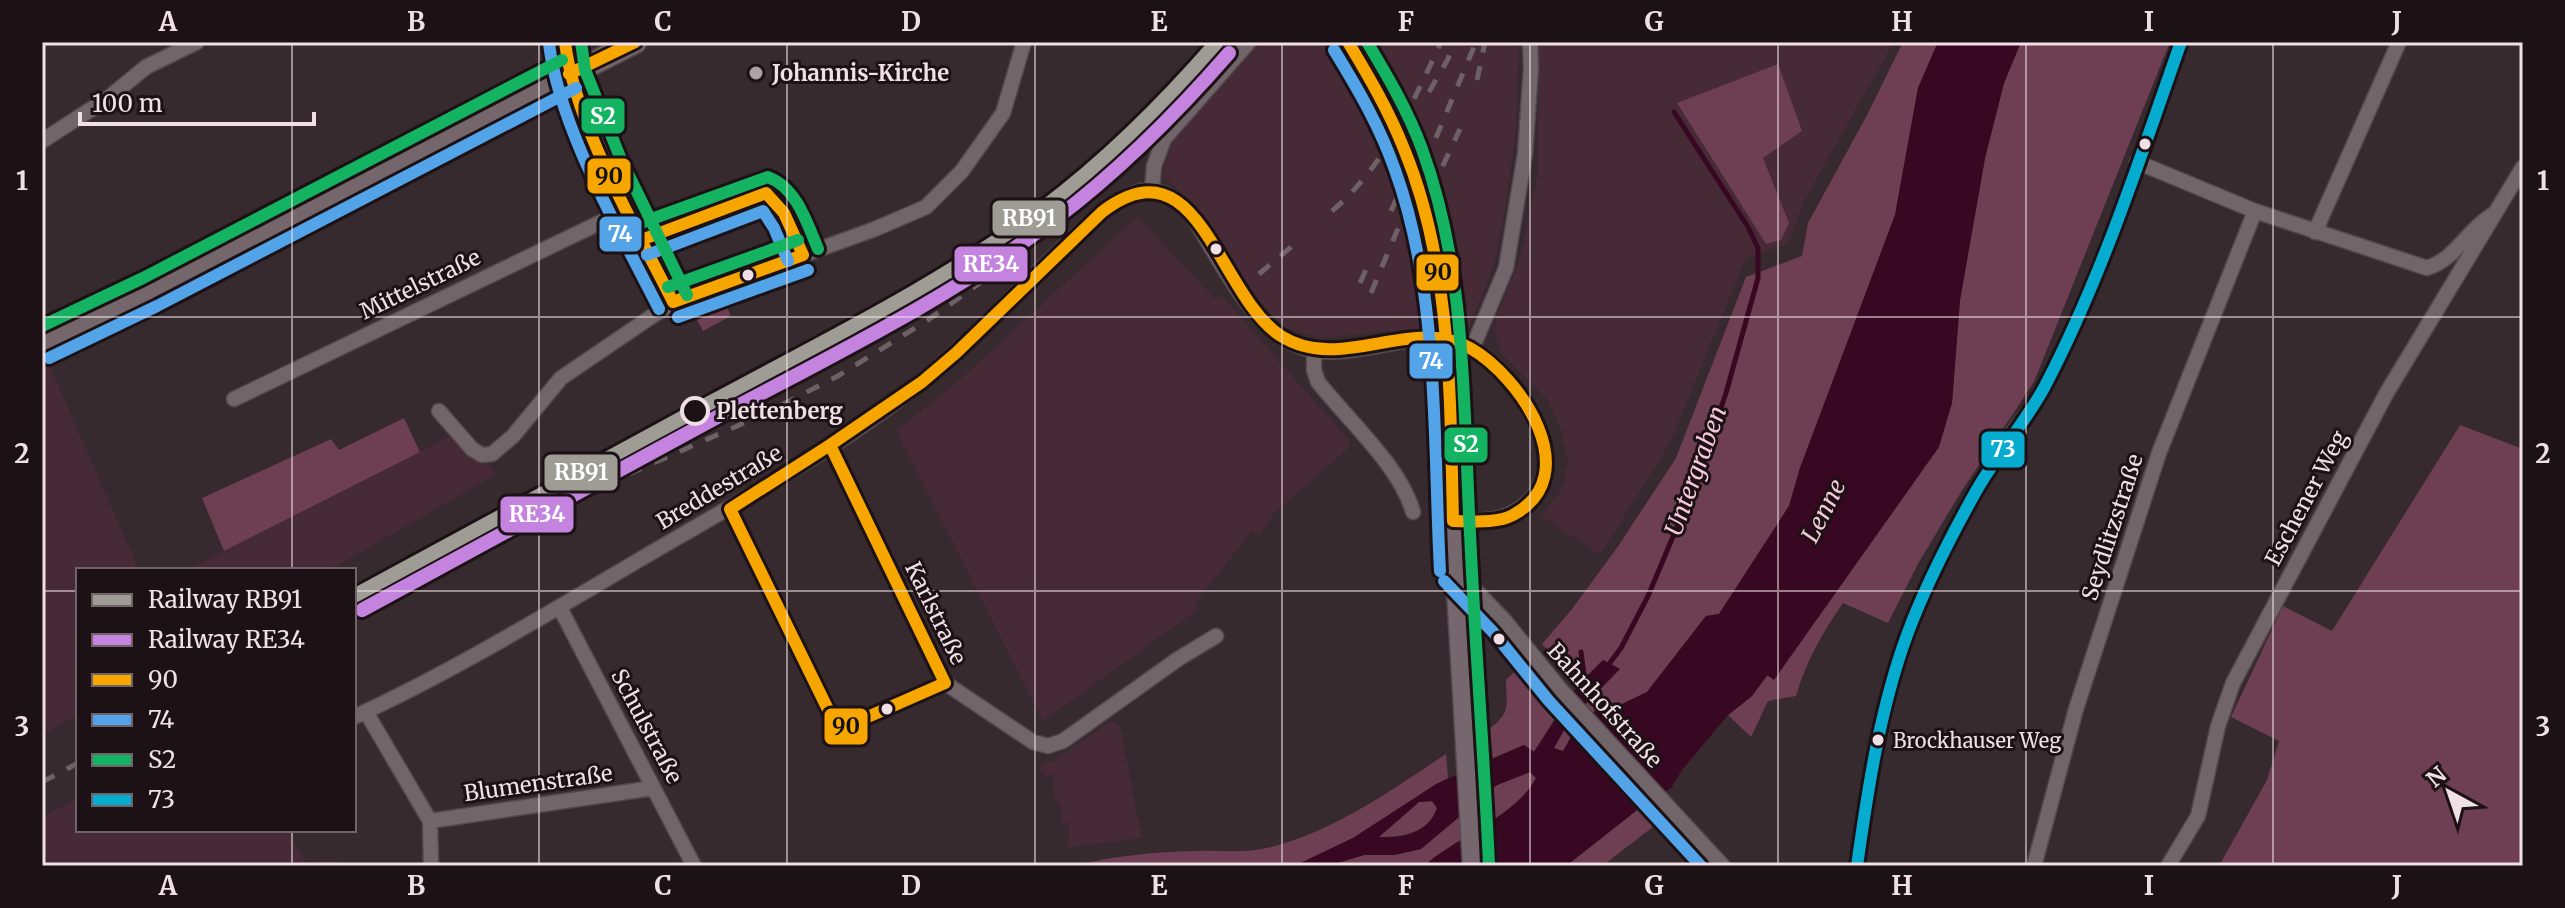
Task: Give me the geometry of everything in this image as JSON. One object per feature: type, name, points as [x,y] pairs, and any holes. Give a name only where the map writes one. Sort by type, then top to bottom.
[{"type":"main road","points":[[565,42],[569,74]]},
{"type":"main road","points":[[42,344],[150,292],[633,42]]},
{"type":"main road","points":[[1348,42],[1365,66],[1393,119],[1420,191],[1438,277],[1446,340],[1473,866]]},
{"type":"street","points":[[42,141],[107,99],[146,67],[197,42]]},
{"type":"street","points":[[439,411],[472,449],[482,455],[492,454],[513,436],[561,378],[673,302],[875,229],[926,207],[962,171],[1003,113],[1024,42]]},
{"type":"street","points":[[1249,42],[1164,139],[1154,166],[1152,190],[1168,195],[1191,214],[1251,308],[1295,345],[1339,351],[1424,340],[1451,340],[1472,349],[1493,365],[1519,393],[1533,416],[1546,454],[1541,484],[1532,499],[1511,516],[1453,521]]},
{"type":"street","points":[[1472,349],[1506,268],[1525,154],[1530,42]]},
{"type":"street","points":[[1857,866],[1879,740],[1910,630],[1934,571],[1967,508],[2000,451],[2043,389],[2103,261],[2181,42]]},
{"type":"street","points":[[2315,232],[2399,42]]},
{"type":"street","points":[[569,74],[626,210],[673,302]]},
{"type":"street","points":[[2137,162],[2255,211],[2427,268],[2439,264],[2456,251],[2477,224],[2495,213]]},
{"type":"street","name":"Eschener Weg","points":[[2168,866],[2198,816],[2218,726],[2233,683],[2386,394],[2523,167]]},
{"type":"street","name":"Breddestraße","points":[[360,714],[560,608],[730,509],[830,445],[909,392],[956,353],[1102,212],[1124,196],[1152,190]]},
{"type":"street","name":"Mittelstraße","points":[[234,399],[626,210]]},
{"type":"street","name":"Seydlitzstraße","points":[[2034,866],[2076,709],[2159,453],[2255,211]]},
{"type":"street","points":[[1314,350],[1314,370],[1318,382],[1386,464],[1409,499],[1413,512]]},
{"type":"street","name":"Karlstraße","points":[[830,445],[945,683],[1033,742],[1048,746],[1063,741],[1178,659],[1216,636]]},
{"type":"street","points":[[730,509],[838,730],[945,683]]},
{"type":"street","name":"Bahnhofstraße","points":[[1456,570],[1505,621],[1561,690],[1723,866]]},
{"type":"street","name":"Schulstraße","points":[[560,608],[694,866]]},
{"type":"street","points":[[360,714],[430,821],[431,866]]},
{"type":"street","name":"Blumenstraße","points":[[430,821],[653,788]]},
{"type":"shaded area","points":[[1261,42],[1519,42],[1516,130],[1505,211],[1494,265],[1468,330],[1415,329],[1318,338],[1284,327],[1261,303],[1191,202],[1163,176],[1166,157],[1176,135]]},
{"type":"shaded area","points":[[1538,42],[1894,42],[1804,201],[1788,244],[1746,258],[1670,443],[1600,555],[1541,516],[1562,489],[1568,463],[1561,429],[1547,399],[1502,354],[1495,336],[1496,318],[1520,259],[1538,173]]},
{"type":"shaded area","points":[[1903,42],[1938,42],[1918,88],[1895,215],[1800,468],[1789,506],[1719,614],[1706,616],[1647,692],[1620,705],[1600,707],[1575,730],[1563,751],[1553,749],[1569,721],[1619,669],[1603,660],[1578,685],[1542,644],[1619,545],[1676,458],[1746,277],[1802,256],[1808,223]]},
{"type":"shaded area","points":[[2021,42],[2170,42],[2034,382],[1961,492],[1919,562],[1888,623],[1843,603],[1816,647],[1796,696],[1768,701],[1751,737],[1728,715],[1752,696],[1768,675],[1774,679],[1952,403],[1960,300],[1985,158],[2004,83]]},
{"type":"shaded area","points":[[1778,64],[1802,131],[1763,158],[1789,223],[1781,240],[1766,244],[1677,103]]},
{"type":"shaded area","points":[[1137,217],[1214,298],[1222,296],[1351,446],[1274,513],[1259,536],[1252,531],[1195,603],[1200,608],[1043,721],[896,431],[954,385]]},
{"type":"shaded area","points":[[722,296],[729,317],[703,331],[691,309]]},
{"type":"shaded area","points":[[46,358],[138,568],[76,568],[76,716],[42,735],[42,360]]},
{"type":"shaded area","points":[[404,418],[420,452],[224,551],[202,498],[331,439],[339,450]]},
{"type":"shaded area","points":[[2460,425],[2523,449],[2523,866],[2219,866],[2267,780],[2279,741],[2231,717],[2283,606],[2332,631]]},
{"type":"shaded area","points":[[466,428],[495,475],[333,568],[191,568]]},
{"type":"shaded area","points":[[1517,669],[1557,715],[1534,752],[1524,745],[1493,758],[1489,729],[1504,713],[1506,680]]},
{"type":"shaded area","points":[[1111,721],[1120,726],[1142,838],[1068,847],[1069,824],[1061,823],[1062,810],[1054,797],[1054,776],[1043,775],[1040,769],[1044,763],[1052,762]]},
{"type":"shaded area","points":[[1446,754],[1448,778],[1353,838],[1296,866],[1074,866],[1134,855],[1254,850],[1287,842],[1335,823]]},
{"type":"shaded area","points":[[1531,772],[1536,778],[1515,803],[1424,866],[1327,866],[1364,855],[1394,855],[1421,849],[1497,785]]},
{"type":"shaded area","points":[[76,799],[76,832],[289,832],[305,862],[337,861],[337,866],[42,866],[42,817]]},
{"type":"shaded area","points":[[1432,801],[1437,808],[1421,829],[1405,835],[1378,837],[1419,802]]},
{"type":"shaded area","points":[[1646,803],[1662,820],[1602,866],[1566,866]]},
{"type":"water","name":"Lenne","points":[[1938,42],[2021,42],[2004,83],[1985,158],[1960,300],[1952,403],[1939,447],[1774,680],[1767,675],[1752,696],[1728,715],[1682,770],[1671,788],[1646,803],[1566,866],[1424,866],[1515,803],[1536,778],[1530,772],[1497,785],[1421,849],[1394,855],[1364,855],[1327,866],[1294,866],[1353,838],[1436,784],[1524,745],[1534,752],[1578,685],[1603,660],[1620,669],[1569,721],[1554,748],[1563,751],[1575,730],[1600,706],[1620,705],[1647,692],[1706,616],[1719,614],[1789,506],[1800,468],[1895,215],[1918,88]],"holes":[[[1432,801],[1437,808],[1428,823],[1414,833],[1379,837],[1419,802]]]},
{"type":"waterway","name":"Untergraben","points":[[1606,668],[1621,648],[1648,596],[1696,482],[1726,393],[1758,278],[1758,248],[1748,227],[1674,112]]},
{"type":"waterway","points":[[1581,652],[1585,682]]},
{"type":"railway","points":[[1332,211],[1367,175],[1396,133],[1441,42]]},
{"type":"railway","points":[[1429,92],[1448,59],[1453,42]]},
{"type":"railway","points":[[1371,293],[1476,42]]},
{"type":"railway","points":[[1477,80],[1485,42]]},
{"type":"railway","points":[[1419,217],[1460,129]]},
{"type":"railway","points":[[1391,211],[1422,141]]},
{"type":"railway","points":[[356,612],[516,524],[762,415],[838,376],[928,320],[987,278],[1080,195]]},
{"type":"railway","points":[[1259,274],[1297,242]]},
{"type":"railway","points":[[1360,283],[1369,263]]},
{"type":"railway","points":[[42,782],[76,764]]},
{"type":"rail line","name":"RB91","points":[[356,595],[841,333],[964,262],[1043,208],[1090,170],[1156,109],[1217,42]]},
{"type":"rail line","name":"RE34","points":[[362,610],[848,348],[974,275],[1054,220],[1124,162],[1229,53]]},
{"type":"transit line","name":"90","points":[[565,42],[581,107],[608,175],[673,302]]},
{"type":"transit line","name":"S2","points":[[581,42],[585,70],[620,157],[687,295]]},
{"type":"transit line","name":"90","points":[[569,74],[635,42]]},
{"type":"transit line","name":"90","points":[[1348,42],[1398,135],[1420,193],[1431,239],[1440,285],[1449,380],[1453,521]]},
{"type":"transit line","name":"S2","points":[[1367,42],[1404,108],[1422,149],[1448,243],[1464,387],[1489,865]]},
{"type":"transit line","name":"73","points":[[1857,866],[1882,720],[1914,617],[1938,562],[1975,493],[2045,386],[2066,345],[2119,217],[2181,42]]},
{"type":"transit line","name":"74","points":[[549,44],[555,77],[578,145],[659,309]]},
{"type":"transit line","name":"74","points":[[1334,50],[1368,108],[1389,154],[1410,218],[1420,267],[1432,368],[1440,571]]},
{"type":"transit line","name":"S2","points":[[42,326],[143,278],[562,60]]},
{"type":"transit line","name":"74","points":[[49,358],[157,306],[576,88]]},
{"type":"transit line","name":"S2","points":[[635,225],[768,177],[794,198],[818,249]]},
{"type":"transit line","name":"90","points":[[641,240],[766,193],[784,213],[803,255]]},
{"type":"transit line","name":"90","points":[[830,445],[922,382],[956,353],[1102,212],[1135,194],[1162,194],[1185,208],[1204,231],[1259,316],[1281,336],[1304,346],[1328,349],[1424,338],[1447,340],[1470,348],[1508,380],[1538,427],[1545,452],[1545,476],[1534,497],[1513,515],[1491,521],[1453,521]]},
{"type":"transit line","name":"74","points":[[647,255],[763,211],[788,261]]},
{"type":"transit line","name":"S2","points":[[668,287],[798,240]]},
{"type":"transit line","name":"90","points":[[673,302],[803,255]]},
{"type":"transit line","name":"74","points":[[678,317],[808,270]]},
{"type":"transit line","name":"90","points":[[830,445],[945,683],[838,730],[730,509],[830,445]]},
{"type":"transit line","name":"74","points":[[1444,581],[1701,866]]},
{"type":"place","name":"Johannis-Kirche","points":[[756,73]]},
{"type":"place","name":"Plettenberg","points":[[695,411]]},
{"type":"place","name":"Brockhauser Weg","points":[[1878,740]]}]
